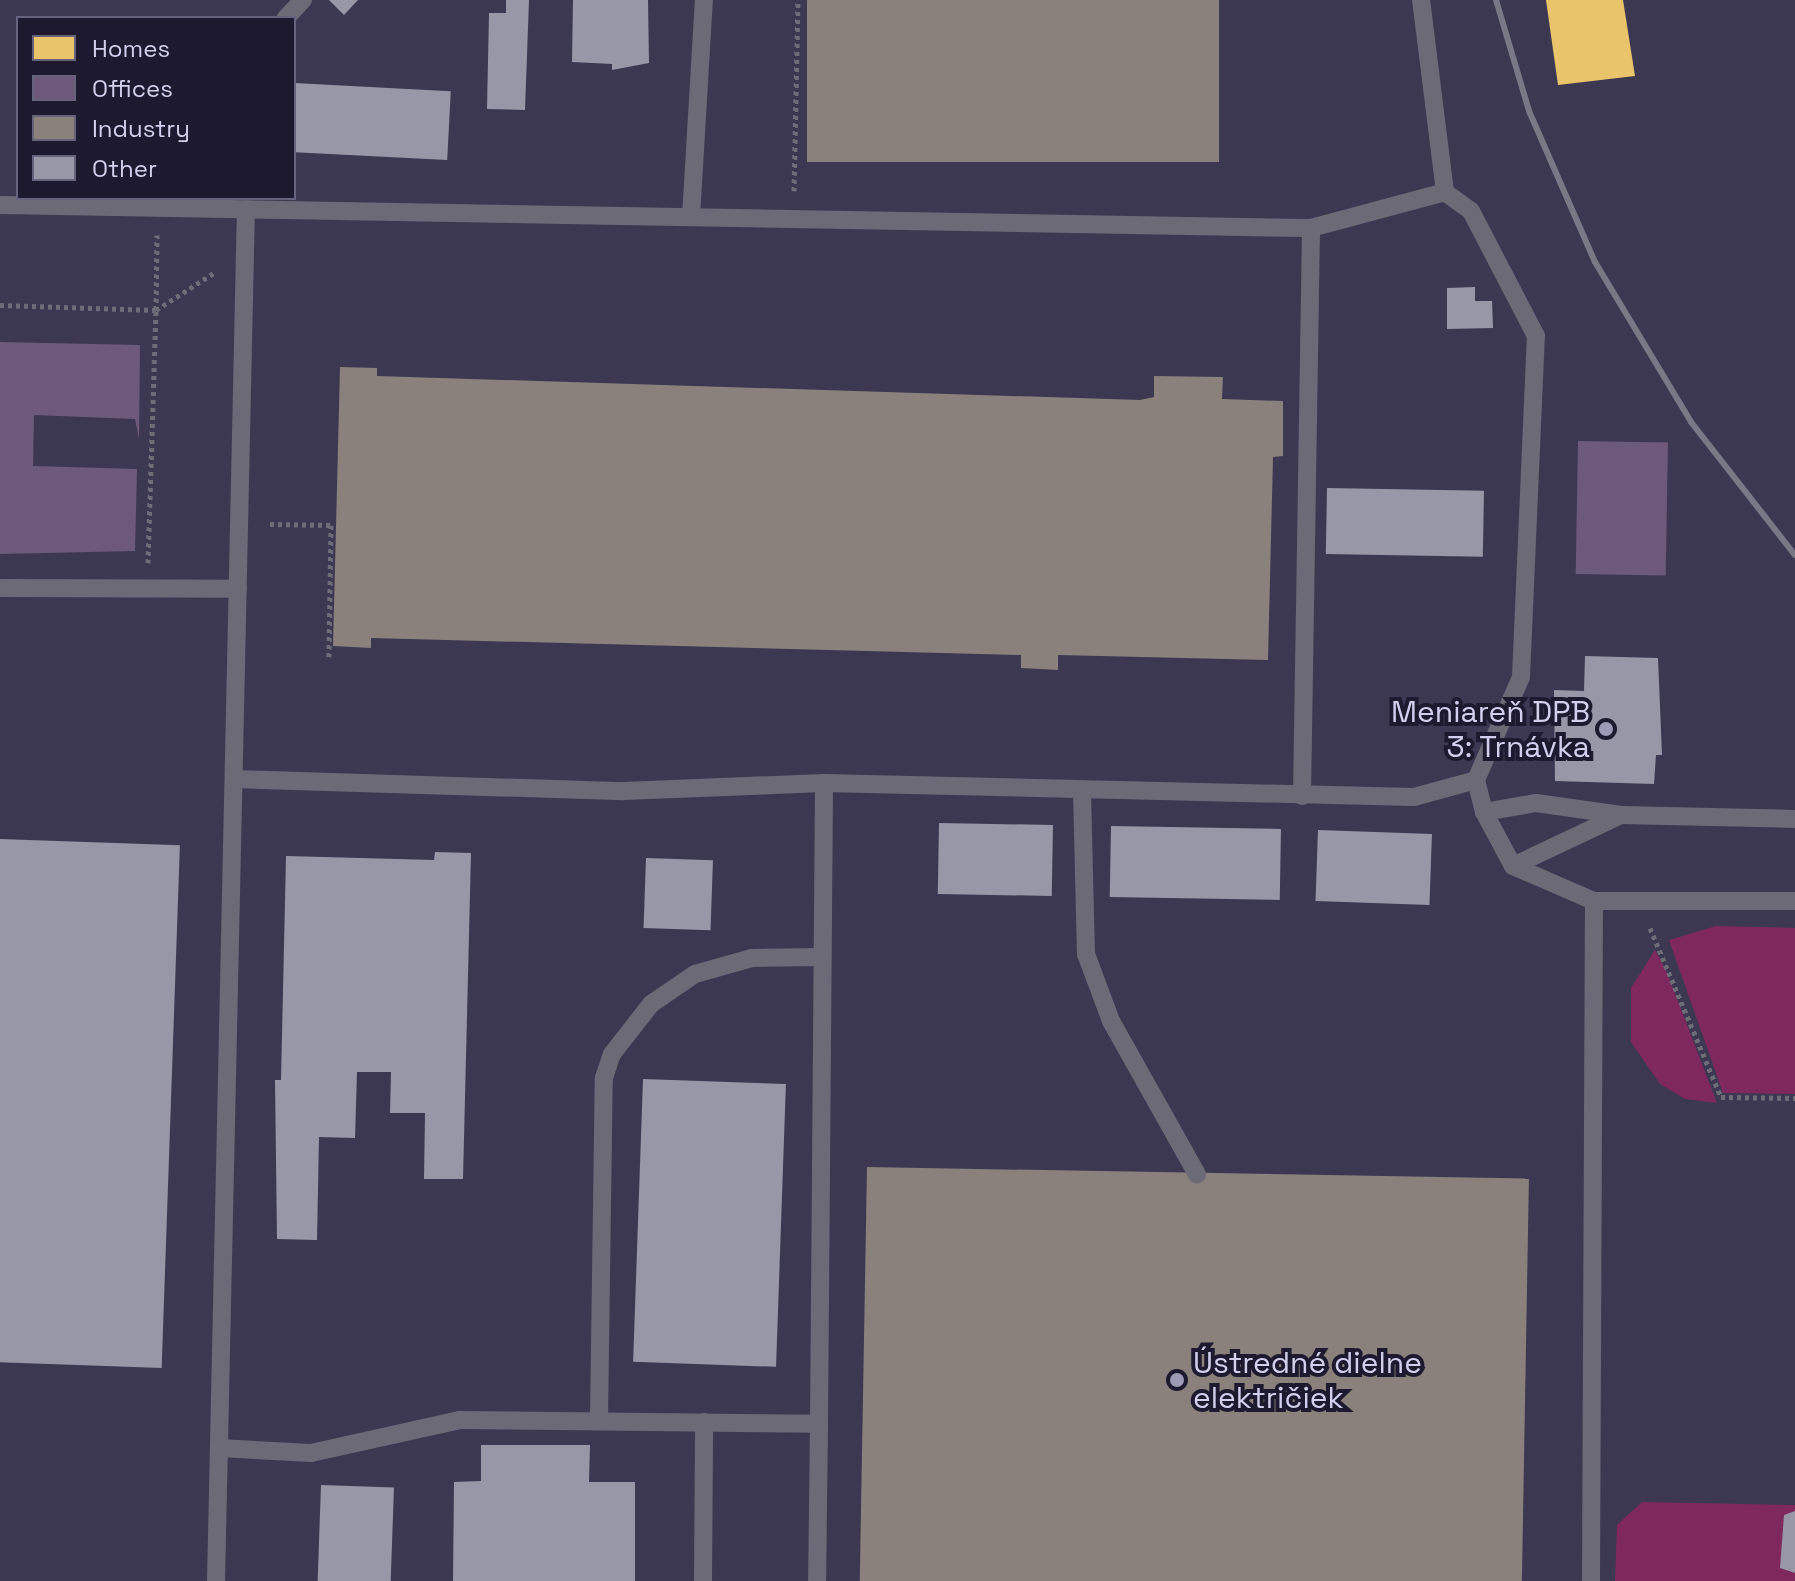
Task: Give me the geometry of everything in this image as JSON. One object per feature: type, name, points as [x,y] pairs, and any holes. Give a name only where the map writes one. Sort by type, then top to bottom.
[{"type":"lane","points":[[288,16],[303,0]]},
{"type":"lane","points":[[691,217],[704,0]]},
{"type":"lane","points":[[1421,0],[1445,192],[1471,211],[1536,336],[1521,677],[1476,780],[1484,812],[1513,866],[1594,901],[1795,901]]},
{"type":"lane","points":[[0,205],[1311,228],[1445,192]]},
{"type":"lane","points":[[216,1581],[246,209]]},
{"type":"lane","points":[[1302,796],[1311,228]]},
{"type":"lane","points":[[0,588],[238,589]]},
{"type":"lane","points":[[234,779],[624,791],[824,783],[1082,792],[1414,797],[1476,780]]},
{"type":"lane","points":[[817,1581],[824,783]]},
{"type":"lane","points":[[1082,792],[1086,954],[1111,1021],[1197,1174]]},
{"type":"lane","points":[[1484,812],[1536,803],[1621,815],[1795,819]]},
{"type":"lane","points":[[1513,866],[1621,815]]},
{"type":"lane","points":[[1591,1581],[1599,1103],[1594,901]]},
{"type":"lane","points":[[599,1419],[604,1078],[612,1054],[651,1004],[695,974],[752,958],[822,957]]},
{"type":"lane","points":[[219,1448],[311,1453],[460,1420],[599,1419],[819,1424]]},
{"type":"lane","points":[[703,1581],[704,1422]]},
{"type":"path","points":[[793,219],[798,0]]},
{"type":"path","points":[[148,588],[157,208]]},
{"type":"path","points":[[0,305],[156,310],[245,254]]},
{"type":"path","points":[[270,524],[331,525],[329,657]]},
{"type":"path","points":[[1638,900],[1721,1097],[1795,1098]]},
{"type":"shaded area","points":[[1716,926],[1795,928],[1795,1094],[1723,1093],[1669,940]]},
{"type":"shaded area","points":[[1655,950],[1666,970],[1717,1103],[1685,1099],[1660,1084],[1631,1042],[1631,988]]},
{"type":"shaded area","points":[[1642,1502],[1795,1505],[1795,1581],[1615,1581],[1617,1525]]},
{"type":"building: Homes","points":[[1546,0],[1623,0],[1635,76],[1558,85]]},
{"type":"building: Offices","points":[[0,342],[140,345],[139,439],[135,419],[34,415],[33,466],[137,469],[135,551],[0,554]]},
{"type":"building: Offices","points":[[1578,441],[1668,443],[1666,576],[1576,574]]},
{"type":"building: Industry","points":[[807,0],[1219,0],[1219,162],[807,162]]},
{"type":"building: Industry","points":[[340,367],[377,368],[377,376],[1140,400],[1154,397],[1154,376],[1223,377],[1222,399],[1283,401],[1283,456],[1273,457],[1268,660],[1058,655],[1058,670],[1021,668],[1021,655],[371,638],[371,648],[333,646]]},
{"type":"building: Industry","name":"Ústredné dielne električiek","points":[[867,1167],[1529,1179],[1522,1581],[860,1581]]},
{"type":"building: Other","points":[[329,0],[358,0],[344,15]]},
{"type":"building: Other","points":[[506,0],[529,0],[525,110],[487,109],[489,13],[506,13]]},
{"type":"building: Other","points":[[573,0],[648,0],[649,63],[612,70],[612,64],[572,62]]},
{"type":"building: Other","points":[[296,83],[451,91],[447,160],[296,152]]},
{"type":"building: Other","points":[[1475,287],[1475,301],[1492,301],[1493,328],[1447,329],[1447,288]]},
{"type":"building: Other","points":[[1327,488],[1484,491],[1483,557],[1326,554]]},
{"type":"building: Other","name":"Meniareň DPB 3: Trnávka","points":[[1585,656],[1658,658],[1662,755],[1656,755],[1654,784],[1555,781],[1554,690],[1584,691]]},
{"type":"building: Other","points":[[939,823],[1053,825],[1052,896],[938,894]]},
{"type":"building: Other","points":[[1111,826],[1281,829],[1280,900],[1110,897]]},
{"type":"building: Other","points":[[1318,830],[1432,834],[1429,905],[1316,901]]},
{"type":"building: Other","points":[[0,839],[180,845],[162,1368],[0,1362]]},
{"type":"building: Other","points":[[435,852],[471,853],[463,1179],[424,1179],[425,1113],[390,1113],[391,1072],[357,1072],[355,1138],[319,1137],[317,1240],[277,1239],[275,1080],[281,1080],[286,856],[434,860]]},
{"type":"building: Other","points":[[646,858],[713,860],[711,930],[644,928]]},
{"type":"building: Other","points":[[643,1079],[786,1084],[776,1367],[633,1362]]},
{"type":"building: Other","points":[[481,1445],[590,1445],[589,1482],[635,1482],[635,1581],[453,1581],[454,1482],[481,1481]]},
{"type":"building: Other","points":[[321,1485],[394,1488],[391,1581],[318,1581]]},
{"type":"building: Other","points":[[1795,1511],[1795,1573],[1780,1568],[1784,1515]]},
{"type":"railway","points":[[1496,0],[1529,111],[1595,262],[1691,422],[1795,555]]},
{"type":"place","name":"Meniareň DPB 3: Trnávka","points":[[1606,729]]},
{"type":"place","name":"Ústredné dielne električiek","points":[[1177,1380]]}]
